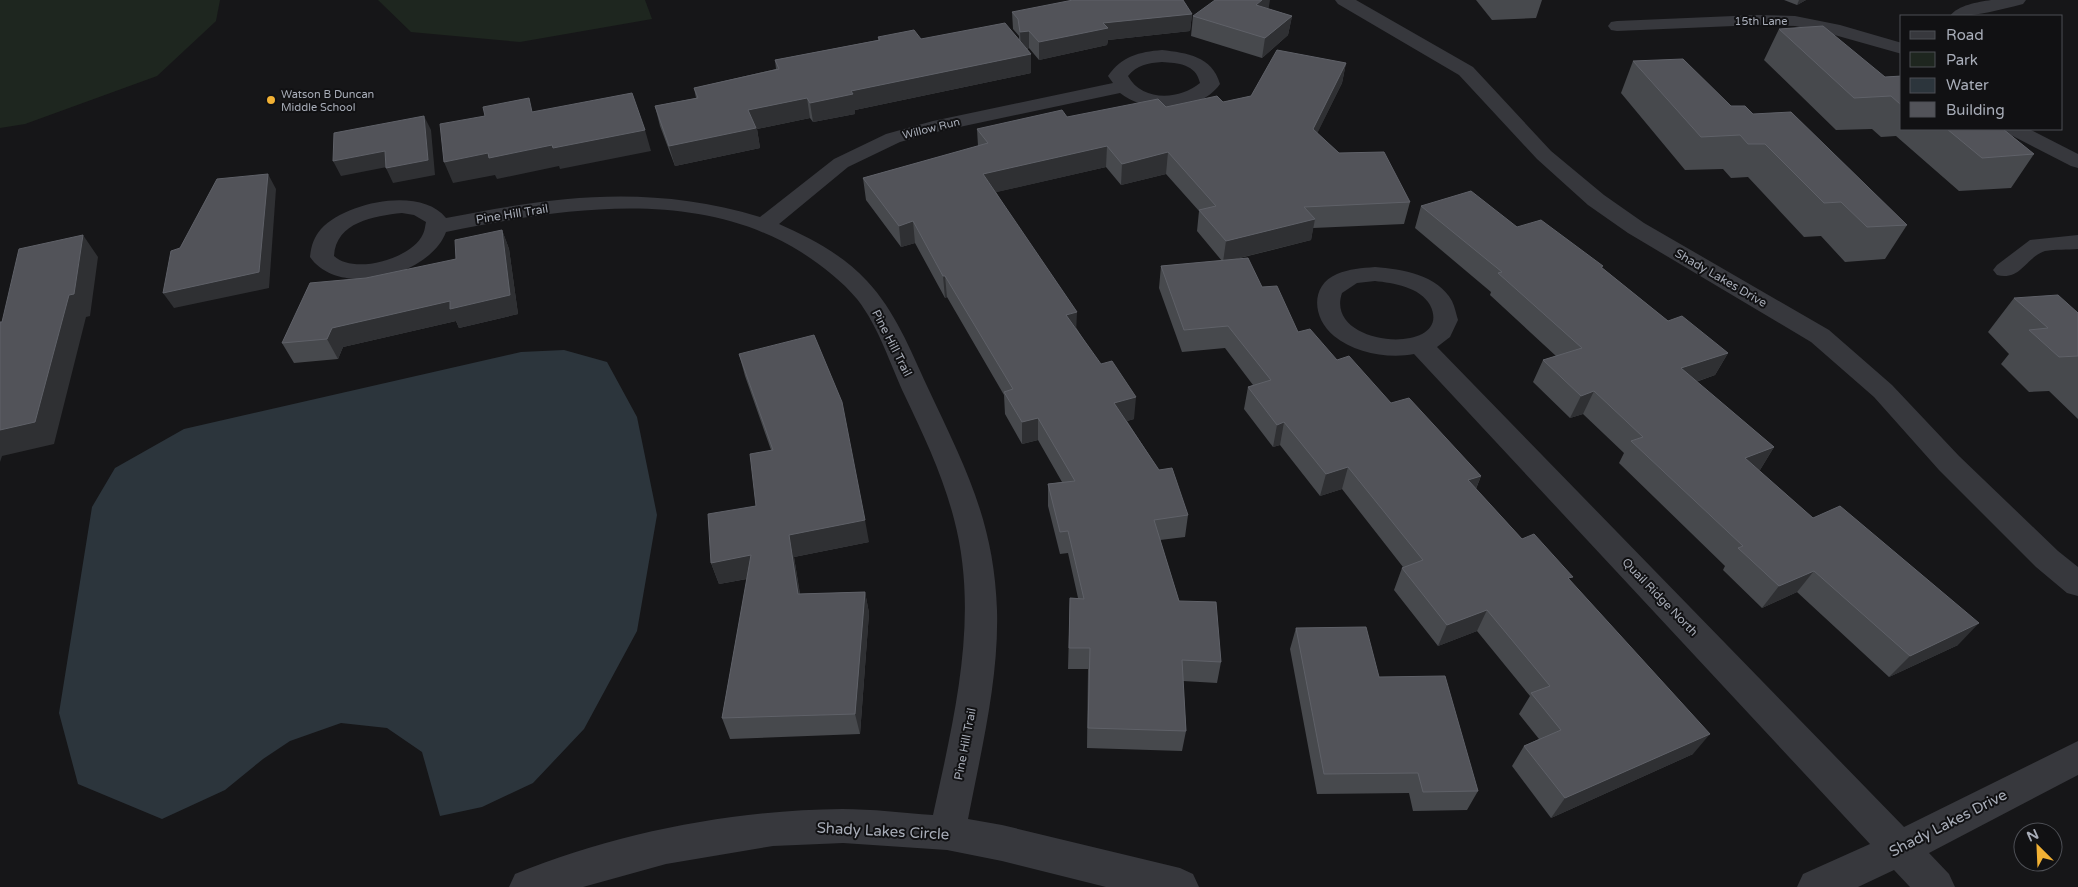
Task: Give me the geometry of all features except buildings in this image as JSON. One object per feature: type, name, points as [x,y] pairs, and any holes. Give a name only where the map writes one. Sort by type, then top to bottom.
[{"type":"street","name":"Shady Lakes Drive","points":[[1344,0],[1466,71],[1544,155],[1596,200],[1636,228],[1820,336],[1883,390],[1949,463],[2047,559],[2078,584]]},
{"type":"street","points":[[1953,0],[1977,8]]},
{"type":"street","points":[[1961,15],[1977,8],[2017,0]]},
{"type":"street","name":"15th Lane","points":[[1617,26],[1757,20],[1794,22],[1834,29],[1900,48]]},
{"type":"street","name":"Willow Run","points":[[764,225],[841,164],[875,145],[893,138],[933,127],[1123,87]]},
{"type":"street","points":[[2016,130],[2078,162]]},
{"type":"street","name":"Pine Hill Trail","points":[[438,227],[526,210],[575,204],[622,202],[688,207],[730,215],[764,225],[800,241],[823,256],[858,284],[879,312],[957,478],[974,538],[981,584],[980,658],[972,712],[947,833]]},
{"type":"street","points":[[402,206],[419,208],[430,213],[437,221],[438,227],[438,231],[427,247],[411,258],[392,266],[370,271],[351,271],[334,268],[322,257],[321,246],[327,235],[345,221],[370,211],[402,206]]},
{"type":"street","points":[[2005,270],[2038,245],[2078,242]]},
{"type":"street","name":"Quail Ridge North","points":[[1420,345],[1936,887]]},
{"type":"street","name":"Shady Lakes Drive","points":[[1816,887],[1899,849],[2078,757]]},
{"type":"street","name":"Shady Lakes Circle","points":[[528,887],[594,865],[666,846],[774,829],[843,826],[947,833],[1002,843],[1180,887]]},
{"type":"green space","points":[[0,0],[220,0],[216,21],[157,76],[25,124],[0,128]]},
{"type":"green space","points":[[378,0],[645,0],[652,19],[520,42],[411,32]]},
{"type":"water","points":[[564,350],[607,362],[637,417],[657,515],[637,631],[584,729],[533,783],[482,807],[440,816],[422,752],[387,728],[341,723],[290,741],[263,759],[225,790],[162,819],[78,784],[59,713],[92,507],[115,468],[184,429],[521,352]]},
{"type":"place","name":"Watson B Duncan Middle School","points":[[271,100]]}]
